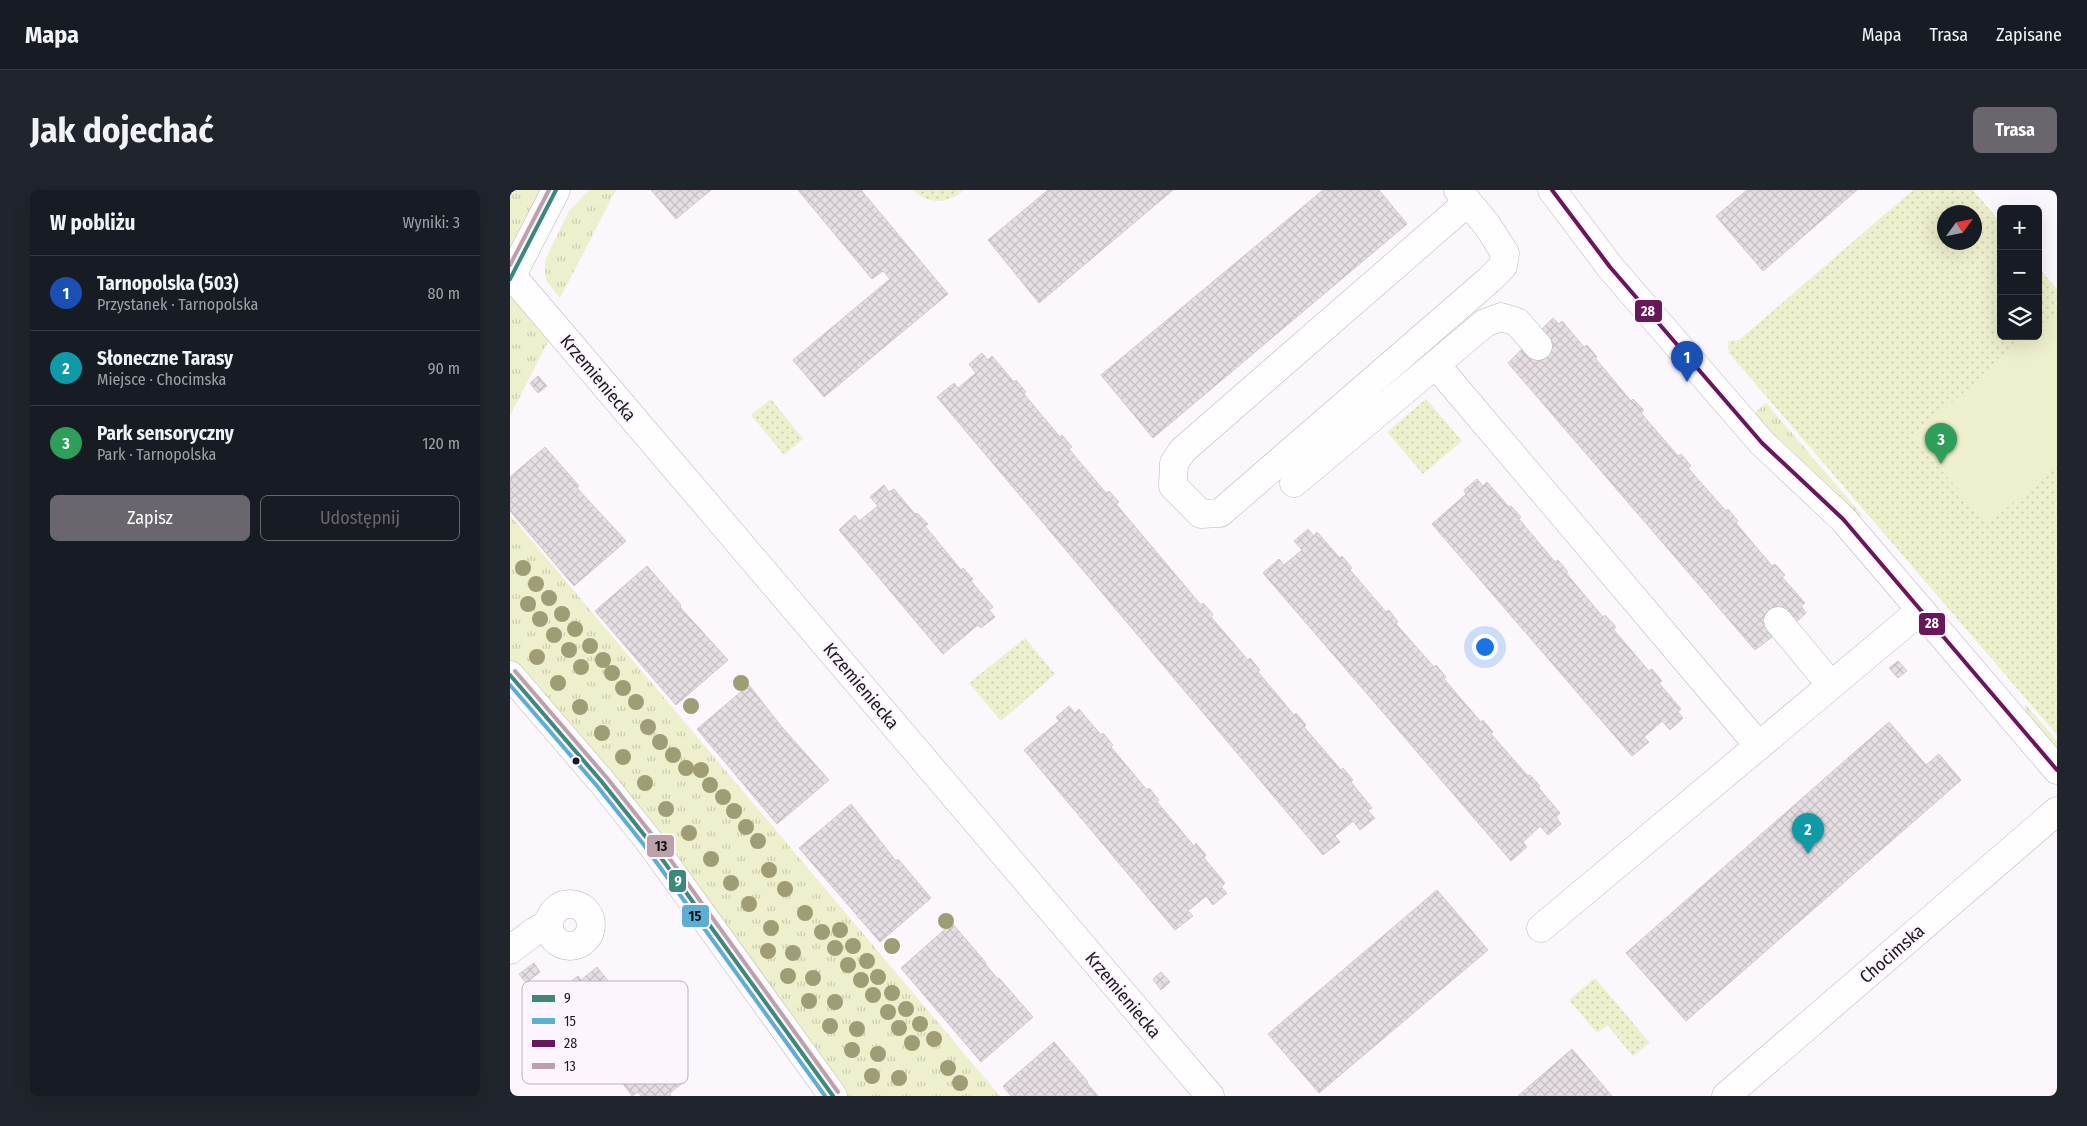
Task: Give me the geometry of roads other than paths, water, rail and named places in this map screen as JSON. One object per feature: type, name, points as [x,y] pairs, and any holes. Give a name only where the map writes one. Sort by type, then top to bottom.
[{"type":"street","points":[[511,278],[556,190]]},
{"type":"street","points":[[1552,190],[1605,260],[1762,443],[1843,519],[2057,770]]},
{"type":"street","points":[[1463,196],[1487,225],[1505,253],[1503,266],[1490,280],[1220,512],[1201,514],[1189,504],[1173,486],[1174,463],[1183,450],[1463,196]]},
{"type":"street","name":"Krzemieniecka","points":[[511,278],[1210,1096]]},
{"type":"street","points":[[1294,482],[1485,323],[1501,317],[1518,322],[1538,346]]},
{"type":"street","points":[[1436,365],[1759,746]]},
{"type":"street","points":[[1541,928],[1921,610]]},
{"type":"street","points":[[1778,622],[1832,685]]},
{"type":"street","points":[[510,675],[602,782],[649,841],[833,1096]]},
{"type":"street","name":"Chocimska","points":[[1726,1096],[2057,811]]},
{"type":"street","points":[[510,950],[535,931],[548,924]]},
{"type":"place","name":"Tarnopolska (503)","points":[[1687,382]]},
{"type":"place","name":"Park sensoryczny","points":[[1941,464]]},
{"type":"place","name":"Słoneczne Tarasy","points":[[1808,854]]}]
